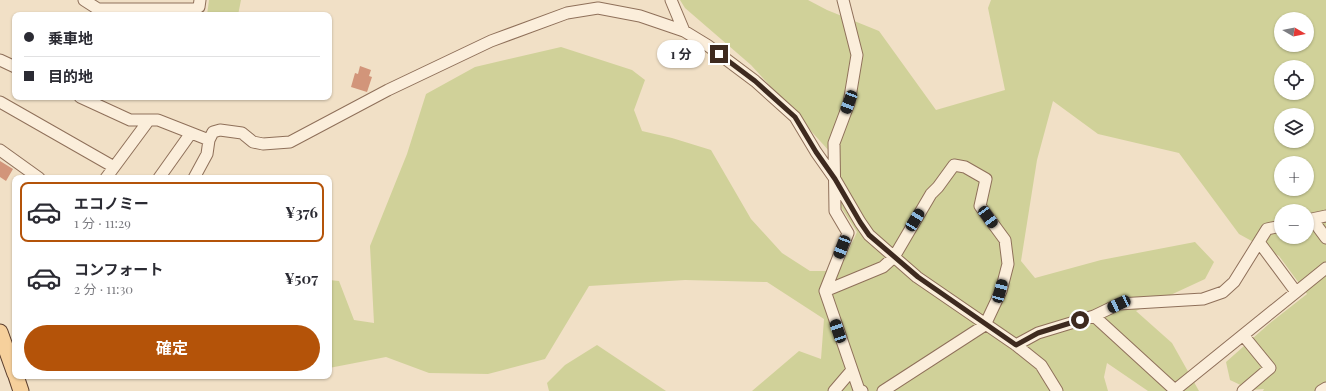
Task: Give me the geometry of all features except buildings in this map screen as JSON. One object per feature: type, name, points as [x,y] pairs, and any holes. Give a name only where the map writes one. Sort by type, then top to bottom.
[{"type":"main road","points":[[0,332],[10,345],[12,357]]},
{"type":"main road","points":[[16,379],[21,391]]},
{"type":"street","points":[[84,0],[98,9],[194,9],[199,7],[200,0]]},
{"type":"street","points":[[670,0],[684,31]]},
{"type":"street","points":[[843,0],[857,56],[849,102],[834,142],[834,211],[848,233],[825,291],[859,390],[862,391]]},
{"type":"street","points":[[196,175],[206,154],[209,140],[213,132],[220,130],[242,133],[253,142],[263,144],[290,142],[388,90],[491,41],[567,13],[598,8],[640,16],[684,31],[707,45],[755,81],[795,117],[869,235],[918,277],[985,325],[1016,345],[1041,366],[1057,391]]},
{"type":"street","points":[[0,60],[12,66]]},
{"type":"street","points":[[87,100],[130,120],[158,120],[209,140]]},
{"type":"street","points":[[0,102],[114,167]]},
{"type":"street","points":[[108,175],[150,120]]},
{"type":"street","points":[[160,175],[192,133]]},
{"type":"street","points":[[0,150],[35,175]]},
{"type":"street","points":[[825,291],[883,267],[894,257],[931,194],[938,188],[954,166],[965,167],[986,179],[980,206],[1005,240],[1008,264],[1000,291],[985,325],[883,391]]},
{"type":"street","points":[[1314,219],[1326,216]]},
{"type":"street","points":[[1314,224],[1326,238]]},
{"type":"street","points":[[1016,345],[1038,333],[1094,316],[1119,304],[1203,299],[1223,292],[1234,282],[1267,229],[1274,228]]},
{"type":"street","points":[[1259,242],[1296,292]]},
{"type":"street","points":[[1094,316],[1176,390],[1326,268]]},
{"type":"street","points":[[1243,334],[1270,368],[1243,391]]},
{"type":"street","points":[[834,391],[852,370]]},
{"type":"street","points":[[1320,391],[1326,388]]},
{"type":"green space","points":[[209,0],[241,0],[239,12],[207,12]]},
{"type":"green space","points":[[680,0],[808,0],[827,10],[879,31],[936,110],[1005,90],[988,8],[991,0],[1326,0],[1326,391],[1251,390],[1230,380],[1226,362],[1270,323],[1307,294],[1279,256],[1239,234],[1179,153],[1098,134],[1053,101],[1037,160],[1021,261],[1035,278],[1101,260],[1195,242],[1214,262],[1205,279],[1136,311],[1172,343],[1199,391],[1148,391],[1107,363],[1104,377],[1108,391],[752,391],[799,351],[821,359],[824,319],[767,282],[685,280],[589,286],[545,359],[488,374],[429,373],[386,357],[332,367],[332,280],[339,281],[354,320],[374,323],[370,246],[407,154],[426,94],[475,67],[561,47],[632,70],[645,80],[634,110],[642,131],[672,138],[711,150],[751,219],[782,253],[810,271],[839,271],[857,232],[835,198],[840,163],[751,65],[685,8]]},
{"type":"green space","points":[[597,345],[666,391],[549,391],[547,383],[565,365]]},
{"type":"route","points":[[719,54],[755,81],[795,117],[869,235],[907,269],[985,325],[1016,345],[1038,333],[1080,320]]}]
